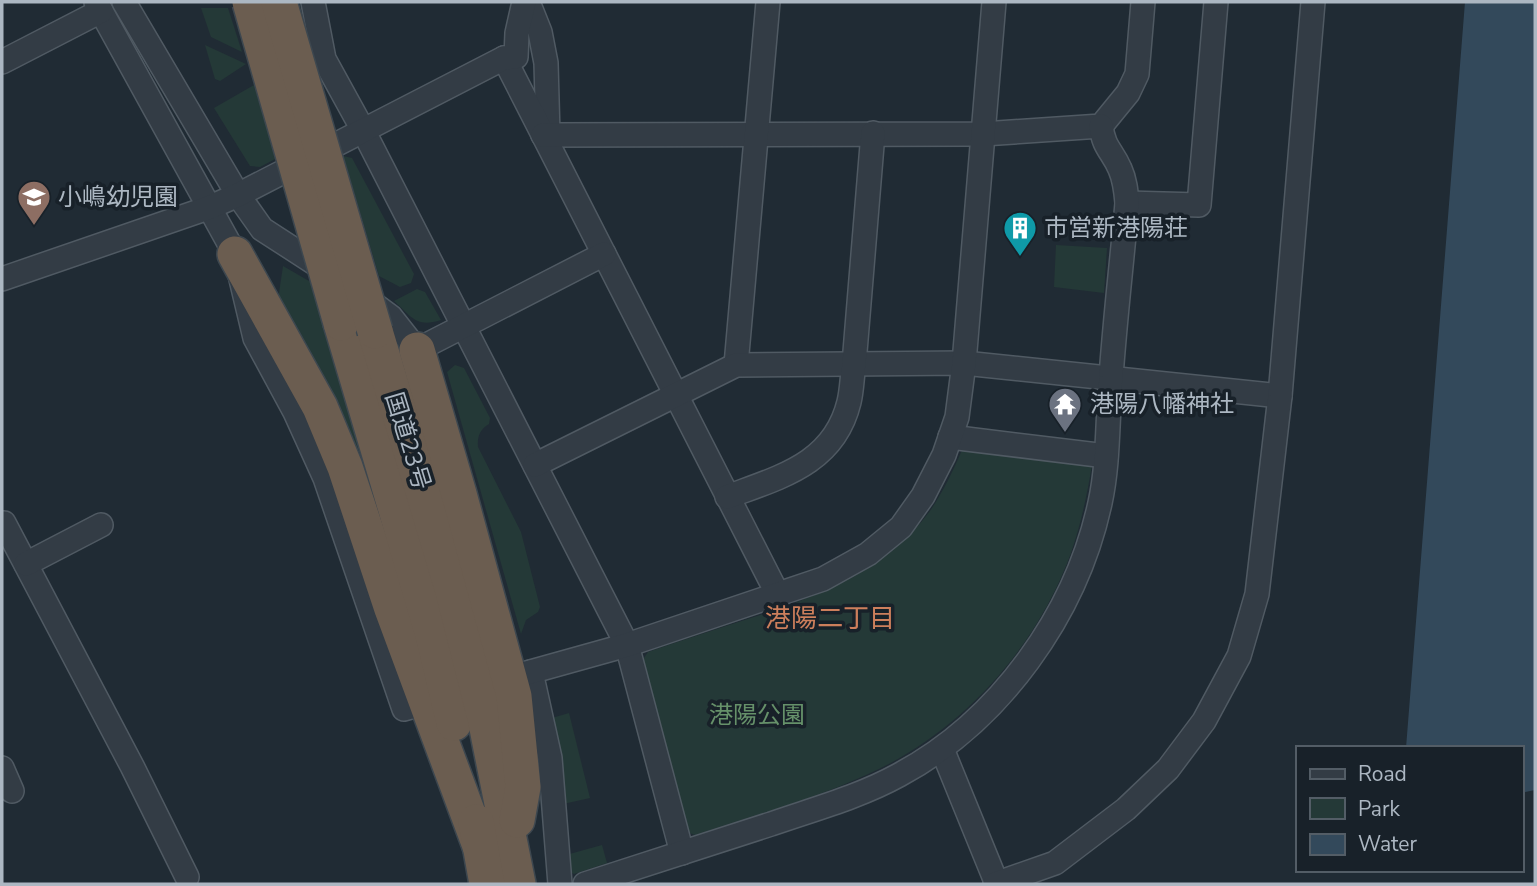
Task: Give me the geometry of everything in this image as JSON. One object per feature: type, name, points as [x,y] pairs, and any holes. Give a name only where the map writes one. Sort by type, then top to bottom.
[{"type":"highway","name":"国道23号","points":[[250,2],[433,635],[470,790],[503,861]]},
{"type":"highway","name":"国道23号","points":[[279,2],[452,588],[485,718],[503,861],[487,884]]},
{"type":"highway","points":[[289,2],[300,71]]},
{"type":"highway","points":[[235,254],[320,407],[345,467],[392,609],[503,861]]},
{"type":"highway","points":[[417,350],[460,494],[514,696],[523,787],[503,861]]},
{"type":"street","points":[[124,2],[238,195],[262,229],[320,266],[391,317],[417,350],[604,254]]},
{"type":"street","points":[[313,2],[324,59],[627,645],[682,853]]},
{"type":"street","points":[[526,2],[510,57],[604,254],[778,595]]},
{"type":"street","points":[[526,2],[540,32],[545,58],[546,135]]},
{"type":"street","points":[[736,365],[768,2]]},
{"type":"street","points":[[560,884],[550,758],[527,673],[627,645],[823,579],[869,554],[901,527],[923,496],[944,455],[957,417],[964,363],[994,2]]},
{"type":"street","points":[[585,884],[851,797],[899,775],[942,749],[998,697],[1025,665],[1056,617],[1077,574],[1100,502],[1127,203],[1125,182],[1119,166],[1103,142],[1101,126],[1128,93],[1137,74],[1143,2]]},
{"type":"street","points":[[1127,203],[1199,205],[1216,2]]},
{"type":"street","points":[[942,749],[996,884],[1055,863],[1126,809],[1168,769],[1204,721],[1239,656],[1257,594],[1280,396],[1313,2]]},
{"type":"street","points":[[2,62],[99,6],[235,254],[255,338],[295,412],[325,478],[404,709],[411,707]]},
{"type":"street","points":[[2,279],[208,208],[238,195],[510,57],[545,58]]},
{"type":"street","points":[[546,135],[983,134],[1101,126]]},
{"type":"street","points":[[727,497],[792,473],[811,460],[830,441],[843,419],[849,401],[854,364],[873,133]]},
{"type":"street","points":[[535,465],[736,365],[964,363],[1280,396]]},
{"type":"street","points":[[950,437],[1106,456]]},
{"type":"street","points":[[2,524],[4,523],[132,766],[187,877]]},
{"type":"street","points":[[26,564],[101,525]]},
{"type":"street","points":[[2,768],[12,791]]},
{"type":"green space","points":[[201,8],[228,8],[242,52],[211,37]]},
{"type":"green space","points":[[205,45],[246,64],[220,81],[215,79]]},
{"type":"green space","points":[[254,85],[277,158],[260,167],[250,166],[214,108]]},
{"type":"green space","points":[[343,156],[352,158],[414,274],[411,283],[400,287],[379,276]]},
{"type":"green space","points":[[1056,245],[1107,248],[1104,293],[1054,287]]},
{"type":"green space","points":[[283,266],[316,285],[375,488],[370,489],[278,300]]},
{"type":"green space","points":[[417,289],[425,292],[441,320],[426,323],[415,320],[394,301]]},
{"type":"green space","points":[[455,365],[464,368],[490,418],[489,424],[480,434],[478,447],[521,532],[540,607],[538,612],[526,620],[521,634],[447,372]]},
{"type":"green space","name":"港陽公園","points":[[962,450],[1092,465],[1071,553],[1056,588],[1016,655],[991,685],[963,712],[933,737],[900,758],[803,800],[695,835],[687,832],[642,661],[648,652],[804,599],[873,565],[912,532],[930,511]]},
{"type":"green space","points":[[569,713],[590,798],[563,804],[552,718]]},
{"type":"green space","points":[[602,845],[607,863],[574,874],[566,869],[566,855]]},
{"type":"water","points":[[1465,2],[1535,2],[1535,790],[1523,793],[1523,746],[1406,746]]},
{"type":"place","name":"小嶋幼児園","points":[[34,227]]},
{"type":"place","name":"市営新港陽荘","points":[[1020,258]]},
{"type":"place","name":"港陽八幡神社","points":[[1065,434]]},
{"type":"district","name":"港陽二丁目","points":[[830,618]]}]
